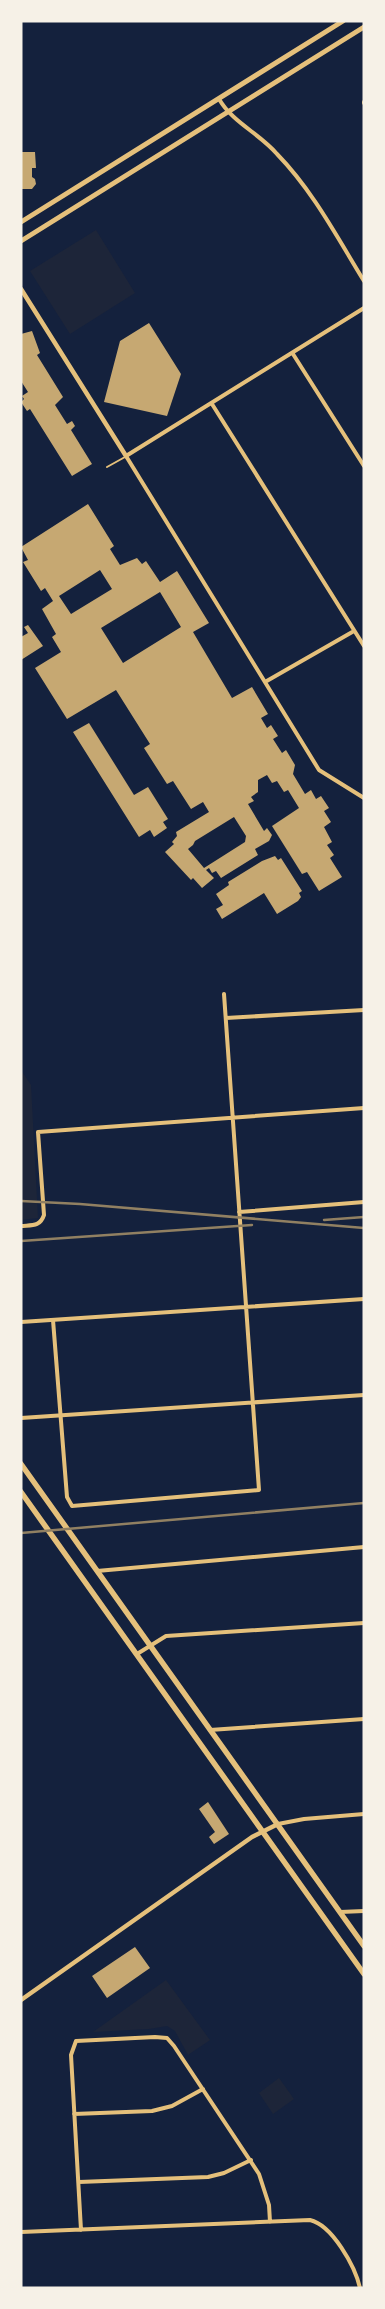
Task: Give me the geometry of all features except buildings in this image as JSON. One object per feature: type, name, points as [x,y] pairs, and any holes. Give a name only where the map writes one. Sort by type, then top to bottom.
[{"type":"main road","points":[[21,222],[343,21]]},
{"type":"main road","points":[[21,241],[364,28]]},
{"type":"main road","points":[[21,1464],[364,1946]]},
{"type":"main road","points":[[21,1492],[364,1974]]},
{"type":"street","points":[[219,99],[227,112],[277,153],[314,199],[364,281]]},
{"type":"street","points":[[21,289],[320,770],[364,798]]},
{"type":"street","points":[[126,456],[293,354],[364,308]]},
{"type":"street","points":[[293,354],[364,466]]},
{"type":"street","points":[[212,404],[364,646]]},
{"type":"street","points":[[265,682],[354,631]]},
{"type":"street","points":[[53,1320],[67,1497],[72,1506],[259,1490],[224,994]]},
{"type":"street","points":[[226,1018],[364,1010]]},
{"type":"street","points":[[21,1226],[37,1225],[42,1221],[44,1215],[38,1132],[364,1108]]},
{"type":"street","points":[[239,1212],[364,1202]]},
{"type":"street","points":[[21,1322],[364,1299]]},
{"type":"street","points":[[21,1418],[364,1395]]},
{"type":"street","points":[[97,1571],[364,1547]]},
{"type":"street","points":[[137,1654],[166,1636],[364,1623]]},
{"type":"street","points":[[210,1730],[364,1719]]},
{"type":"street","points":[[21,2000],[262,1831],[278,1824],[304,1818],[364,1814]]},
{"type":"street","points":[[340,1912],[364,1911]]},
{"type":"street","points":[[81,2230],[71,2055],[76,2041],[167,2038],[251,2160],[265,2188],[270,2222]]},
{"type":"street","points":[[74,2114],[152,2110],[172,2106],[203,2089]]},
{"type":"street","points":[[79,2182],[208,2177],[224,2173],[251,2160]]},
{"type":"street","points":[[21,2232],[310,2220],[320,2222],[326,2227],[352,2265],[360,2288]]},
{"type":"lane","points":[[107,467],[126,456]]},
{"type":"shaded area","points":[[96,230],[135,293],[70,334],[30,271]]},
{"type":"shaded area","points":[[21,1070],[31,1085],[38,1218],[21,1220]]},
{"type":"shaded area","points":[[166,1980],[210,2040],[188,2055],[175,2031],[167,2026],[149,2029],[93,2032]]},
{"type":"shaded area","points":[[279,2078],[294,2099],[273,2114],[259,2093]]},
{"type":"railway","points":[[21,1201],[80,1204],[364,1228]]},
{"type":"railway","points":[[324,1220],[364,1217]]},
{"type":"railway","points":[[21,1241],[252,1225]]},
{"type":"railway","points":[[21,1533],[364,1503]]}]
